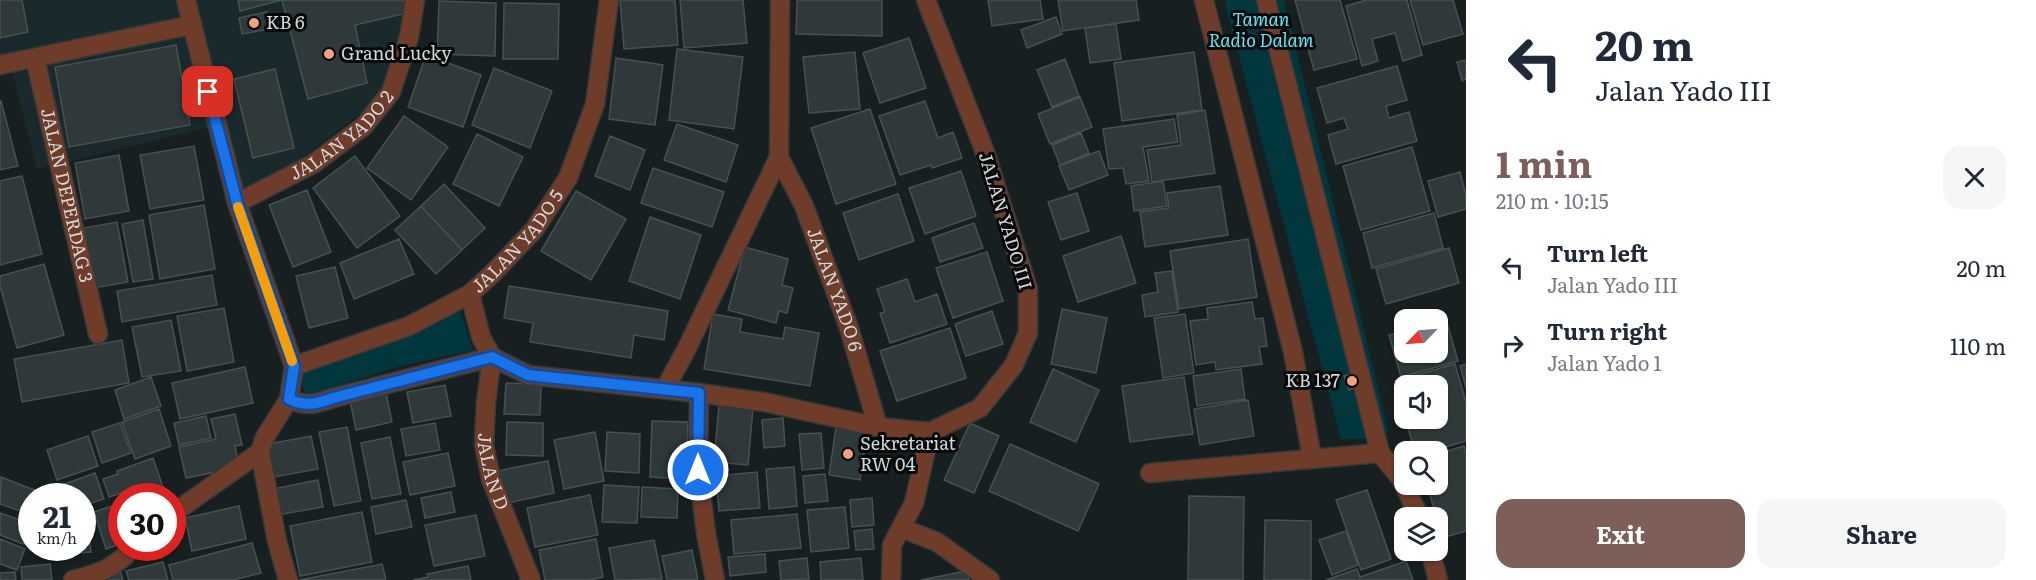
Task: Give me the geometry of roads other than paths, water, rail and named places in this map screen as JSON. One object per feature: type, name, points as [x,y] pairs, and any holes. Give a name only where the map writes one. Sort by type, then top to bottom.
[{"type":"street","points":[[186,0],[237,203],[294,366],[289,399],[265,436],[260,452],[277,541],[288,580]]},
{"type":"street","name":"JALAN YADO 2","points":[[237,203],[313,164],[364,126],[391,92],[409,37],[415,0]]},
{"type":"street","name":"JALAN YADO 5","points":[[294,366],[409,326],[470,294],[534,230],[568,178],[595,104],[609,0]]},
{"type":"street","name":"JALAN YADO 6","points":[[665,389],[779,157],[780,0]]},
{"type":"street","name":"JALAN YADO III","points":[[926,0],[986,155],[1028,289],[1028,333],[1014,365],[980,408],[930,432]]},
{"type":"street","points":[[1204,0],[1293,352],[1312,458]]},
{"type":"street","points":[[1266,0],[1380,453],[1401,479],[1415,507]]},
{"type":"street","points":[[0,65],[191,25]]},
{"type":"street","name":"JALAN DEPERDAG 3","points":[[35,58],[98,334]]},
{"type":"street","name":"JALAN YADO 6","points":[[779,157],[804,206],[837,295],[878,427]]},
{"type":"street","points":[[470,294],[482,337],[492,357],[528,375],[764,402],[878,427],[930,432],[914,503],[892,545],[891,580]]},
{"type":"street","points":[[289,399],[301,405],[315,405],[333,398],[492,357]]},
{"type":"street","name":"JALAN D","points":[[492,357],[486,402],[484,445],[491,479],[531,580]]},
{"type":"street","points":[[699,393],[698,470],[715,580]]},
{"type":"street","points":[[186,504],[260,452]]},
{"type":"street","points":[[1150,473],[1380,453]]},
{"type":"street","points":[[902,528],[937,542],[990,580]]},
{"type":"street","points":[[73,580],[94,575],[120,561]]},
{"type":"street","points":[[1433,561],[1438,580]]},
{"type":"place","name":"KB 6","points":[[254,23]]},
{"type":"place","name":"Grand Lucky","points":[[329,54]]},
{"type":"place","name":"KB 137","points":[[1352,381]]},
{"type":"place","name":"Sekretariat RW 04","points":[[848,454]]},
{"type":"park label","name":"Taman Radio Dalam","points":[[1261,30]]}]
